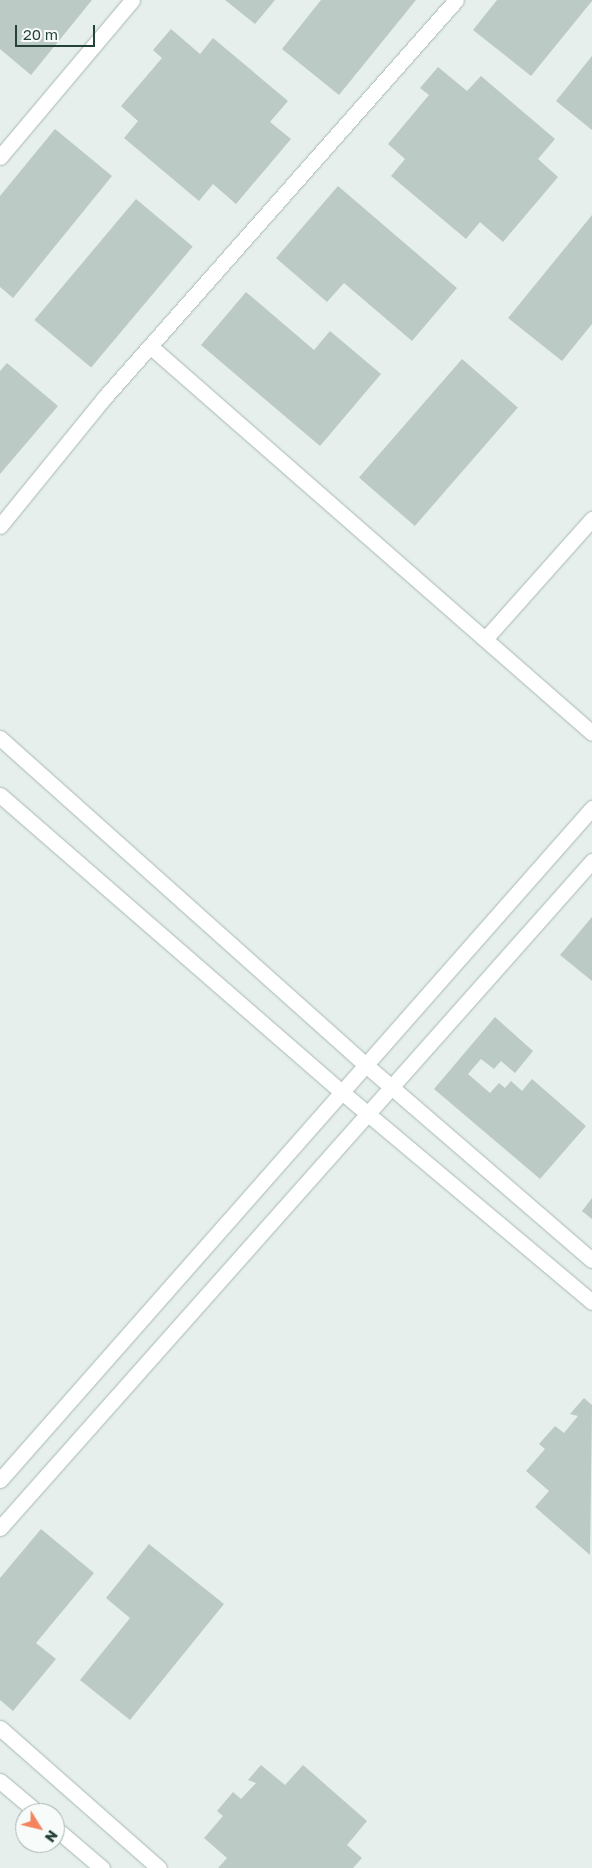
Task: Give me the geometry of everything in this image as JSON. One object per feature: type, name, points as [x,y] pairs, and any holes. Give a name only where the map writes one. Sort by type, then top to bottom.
[{"type":"street","points":[[0,157],[132,0]]},
{"type":"street","points":[[0,526],[150,346],[456,0]]},
{"type":"street","points":[[150,346],[592,733]]},
{"type":"street","points":[[485,639],[592,519]]},
{"type":"street","points":[[0,738],[367,1066],[592,1260]]},
{"type":"street","points":[[0,795],[342,1093],[592,1302]]},
{"type":"street","points":[[0,1480],[367,1066],[592,808]]},
{"type":"street","points":[[0,1528],[592,861]]},
{"type":"street","points":[[0,1728],[159,1868]]},
{"type":"street","points":[[0,1781],[26,1803]]},
{"type":"street","points":[[65,1837],[102,1868]]},
{"type":"building","points":[[0,0],[92,0],[31,75],[0,49]]},
{"type":"building","points":[[225,0],[275,0],[255,24]]},
{"type":"building","points":[[321,0],[416,0],[339,95],[282,49]]},
{"type":"building","points":[[497,0],[592,1],[531,76],[473,30]]},
{"type":"building","points":[[171,29],[200,54],[213,38],[288,101],[270,122],[291,139],[236,204],[213,184],[199,201],[124,138],[138,121],[121,106],[162,58],[153,50]]},
{"type":"building","points":[[592,56],[592,130],[556,101]]},
{"type":"building","points":[[438,67],[467,91],[481,76],[555,139],[538,159],[558,177],[503,242],[480,222],[466,239],[391,176],[405,159],[388,144],[429,95],[420,88]]},
{"type":"building","points":[[55,129],[112,176],[13,298],[0,287],[0,196]]},
{"type":"building","points":[[338,186],[457,288],[412,341],[344,283],[327,302],[276,258]]},
{"type":"building","points":[[136,199],[193,247],[91,368],[34,320]]},
{"type":"building","points":[[592,215],[592,324],[562,361],[508,318]]},
{"type":"building","points":[[246,292],[314,350],[330,331],[381,374],[320,446],[201,345]]},
{"type":"building","points":[[462,359],[518,408],[415,526],[359,477]]},
{"type":"building","points":[[7,363],[58,406],[0,474],[0,371]]},
{"type":"building","points":[[592,917],[592,981],[560,955]]},
{"type":"building","points":[[495,1017],[533,1051],[515,1073],[501,1061],[494,1069],[481,1059],[468,1074],[490,1093],[499,1083],[505,1088],[511,1081],[522,1091],[532,1079],[586,1126],[540,1179],[434,1089]]},
{"type":"building","points":[[592,1198],[592,1219],[582,1211]]},
{"type":"building","points":[[584,1398],[592,1405],[590,1555],[535,1507],[549,1491],[526,1471],[545,1449],[539,1444],[555,1426],[564,1433],[578,1416],[570,1414]]},
{"type":"building","points":[[41,1529],[94,1573],[36,1643],[56,1659],[13,1711],[0,1700],[0,1578]]},
{"type":"building","points":[[149,1544],[224,1604],[130,1720],[80,1680],[130,1618],[106,1598]]},
{"type":"building","points":[[261,1765],[285,1785],[303,1765],[367,1821],[347,1845],[362,1858],[353,1868],[218,1868],[227,1858],[204,1838],[223,1816],[217,1811],[233,1792],[241,1799],[256,1783],[248,1780]]}]
